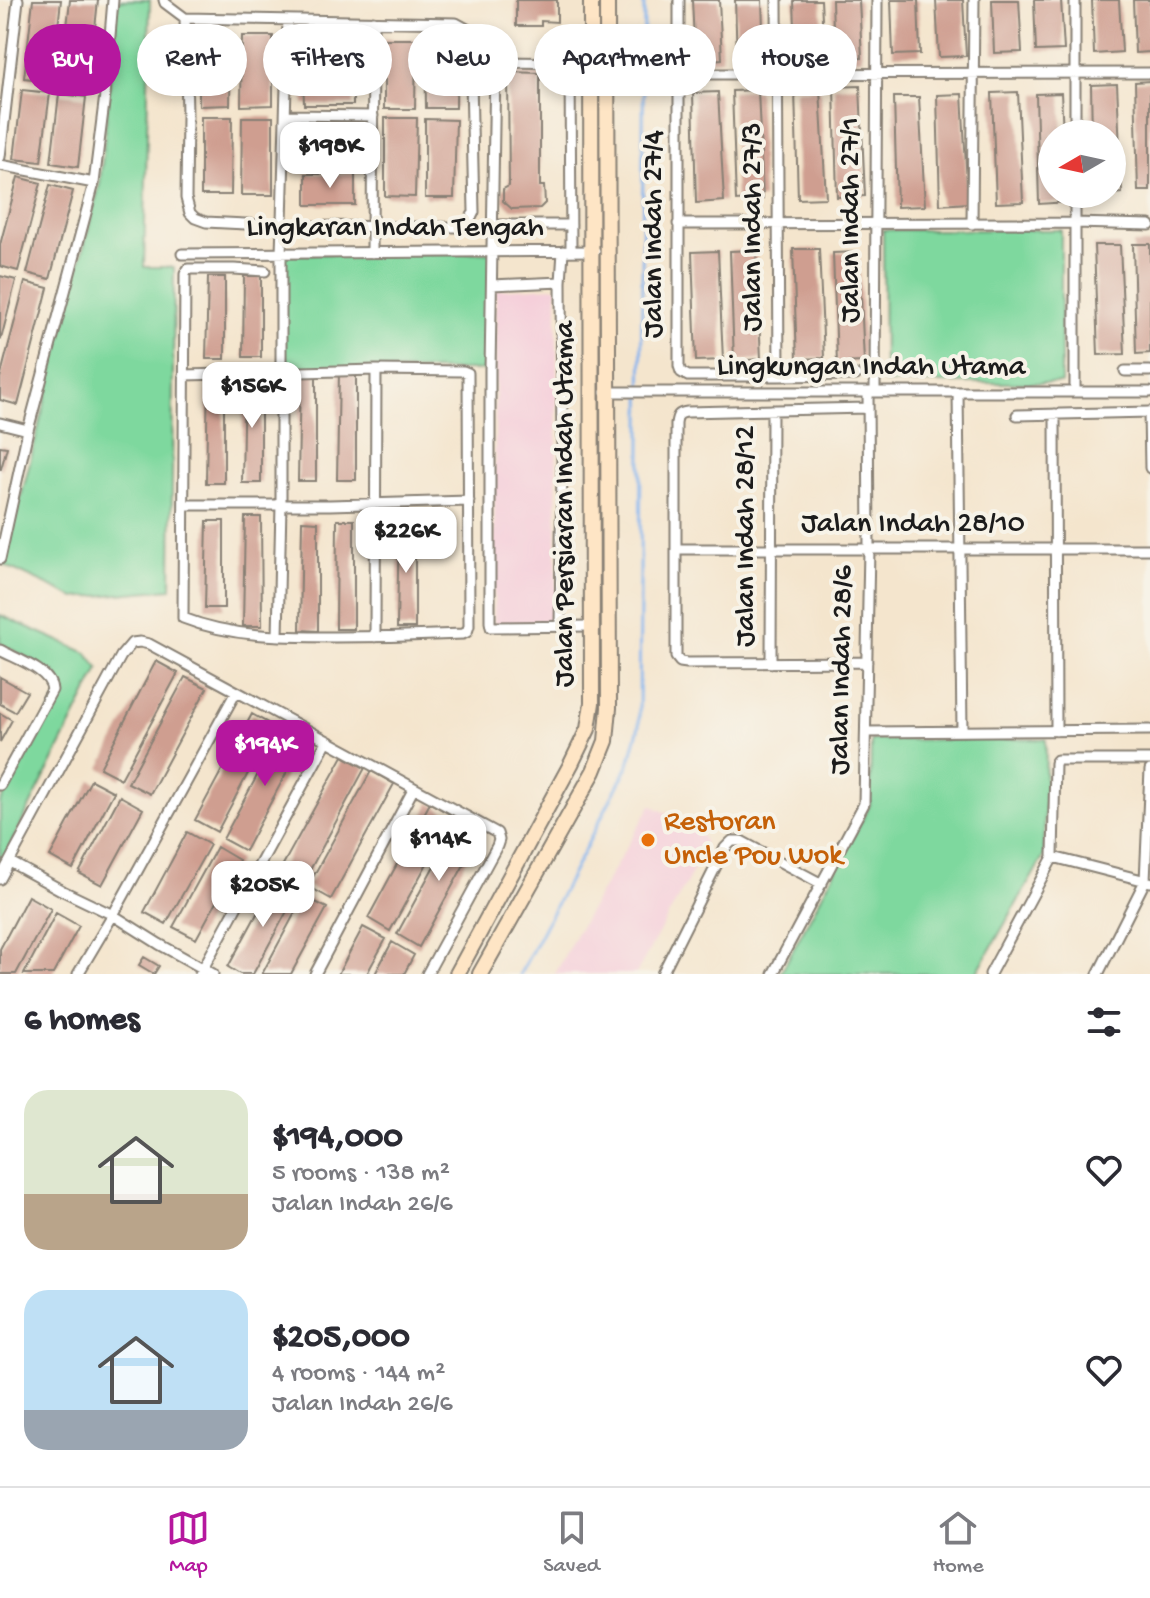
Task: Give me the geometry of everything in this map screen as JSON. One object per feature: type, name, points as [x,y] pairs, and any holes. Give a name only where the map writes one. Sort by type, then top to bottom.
[{"type":"main road","name":"Jalan Persiaran Indah Utama","points":[[591,0],[591,24]]},
{"type":"main road","name":"Jalan Persiaran Indah Utama","points":[[480,974],[594,771],[606,741],[609,708],[607,0]]},
{"type":"main road","name":"Jalan Persiaran Indah Utama","points":[[457,974],[588,729],[592,703],[591,96]]},
{"type":"street","points":[[0,157],[18,0]]},
{"type":"street","points":[[0,559],[28,430],[94,183],[113,0]]},
{"type":"street","points":[[164,0],[185,18],[456,23],[467,29],[470,35],[474,212],[470,221],[463,225],[372,228],[206,222],[195,218],[190,213],[186,198],[185,18]]},
{"type":"street","name":"Jalan Indah 27/4","points":[[679,0],[679,24]]},
{"type":"street","name":"Jalan Indah 27/3","points":[[777,0],[777,24]]},
{"type":"street","name":"Jalan Indah 27/1","points":[[872,392],[877,0]]},
{"type":"street","points":[[972,224],[974,0]]},
{"type":"street","points":[[1075,0],[1075,120]]},
{"type":"street","points":[[278,636],[281,254],[288,20]]},
{"type":"street","points":[[372,253],[373,21]]},
{"type":"street","points":[[534,62],[495,64],[490,622],[494,628],[591,626]]},
{"type":"street","points":[[857,74],[1150,73]]},
{"type":"street","points":[[560,626],[561,282],[571,225],[570,96]]},
{"type":"street","name":"Jalan Indah 27/4","points":[[679,96],[681,372],[688,376],[779,376]]},
{"type":"street","name":"Jalan Indah 27/3","points":[[777,96],[779,376],[856,375]]},
{"type":"street","points":[[286,115],[373,116]]},
{"type":"street","points":[[0,165],[94,183]]},
{"type":"street","points":[[1075,208],[1075,392]]},
{"type":"street","points":[[678,224],[1150,225]]},
{"type":"street","points":[[493,225],[571,225]]},
{"type":"street","name":"Lingkaran Indah Tengah","points":[[182,254],[609,250]]},
{"type":"street","points":[[184,375],[376,370],[468,373],[467,632],[375,637],[278,636],[232,632],[183,618],[184,375],[185,274],[188,269],[265,271]]},
{"type":"street","points":[[492,285],[561,282]]},
{"type":"street","points":[[375,637],[376,370]]},
{"type":"street","points":[[1125,371],[1150,371]]},
{"type":"street","name":"Lingkungan Indah Utama","points":[[592,392],[1150,392]]},
{"type":"street","name":"Jalan Indah 28/6","points":[[773,974],[864,804],[869,549],[868,408],[872,392]]},
{"type":"street","points":[[958,392],[962,731]]},
{"type":"street","points":[[867,662],[680,662],[676,657],[676,549],[677,416],[680,413],[868,408]]},
{"type":"street","name":"Jalan Indah 28/12","points":[[771,663],[772,410]]},
{"type":"street","points":[[1017,415],[1149,412],[1150,468]]},
{"type":"street","points":[[1055,414],[1056,731]]},
{"type":"street","points":[[0,423],[28,430]]},
{"type":"street","points":[[184,505],[469,501]]},
{"type":"street","name":"Jalan Indah 28/10","points":[[676,549],[1150,549]]},
{"type":"street","points":[[0,879],[121,656],[132,643],[149,644],[497,833],[497,846],[427,974]]},
{"type":"street","points":[[0,650],[45,674],[52,682],[52,690],[0,785]]},
{"type":"street","points":[[78,974],[236,692]]},
{"type":"street","points":[[866,732],[1150,730]]},
{"type":"street","points":[[201,971],[327,741]]},
{"type":"street","points":[[990,974],[1053,857],[1057,760],[1150,760]]},
{"type":"street","points":[[1098,974],[1148,882],[1150,770]]},
{"type":"street","points":[[315,974],[414,788]]},
{"type":"street","points":[[662,974],[725,848],[732,841],[741,841],[822,884]]},
{"type":"street","points":[[1053,857],[1148,882]]},
{"type":"street","points":[[10,862],[113,915],[201,971],[213,974]]},
{"type":"shaded area","points":[[557,287],[556,622],[494,624],[496,290]]},
{"type":"shaded area","points":[[651,805],[699,830],[704,851],[636,974],[555,974],[576,934]]},
{"type":"green space","points":[[118,0],[150,0],[149,24],[137,24],[137,96],[148,96],[144,267],[174,267],[171,589],[75,598],[4,565],[100,183],[109,96],[121,96],[121,24],[116,24]]},
{"type":"green space","points":[[883,230],[1061,230],[1061,383],[884,383]]},
{"type":"green space","points":[[492,252],[490,370],[281,371],[281,254]]},
{"type":"green space","points":[[0,615],[87,653],[99,669],[0,866],[0,803],[58,696],[59,682],[56,674],[0,643]]},
{"type":"green space","points":[[1046,739],[1044,856],[976,974],[780,974],[870,805],[871,740]]},
{"type":"building","points":[[33,0],[61,0],[58,24],[30,24]]},
{"type":"building","points":[[70,0],[98,0],[95,24],[67,24]]},
{"type":"building","points":[[516,0],[557,0],[557,22],[541,21],[541,24],[534,26],[516,24]]},
{"type":"building","points":[[692,0],[719,0],[722,59],[716,59],[716,24],[693,24]]},
{"type":"building","points":[[735,0],[762,0],[763,24],[736,24]]},
{"type":"building","points":[[794,0],[821,0],[822,24],[795,24]]},
{"type":"building","points":[[832,0],[859,0],[862,58],[857,58],[857,24],[833,24]]},
{"type":"building","points":[[891,0],[918,0],[920,54],[893,55]]},
{"type":"building","points":[[936,0],[963,0],[966,56],[939,57]]},
{"type":"building","points":[[992,0],[1019,0],[1022,52],[994,53]]},
{"type":"building","points":[[1034,0],[1061,0],[1064,50],[1036,51]]},
{"type":"building","points":[[1092,0],[1119,0],[1122,52],[1094,54]]},
{"type":"building","points":[[1133,0],[1150,0],[1150,52],[1135,53]]},
{"type":"building","points":[[247,36],[263,36],[263,96],[273,96],[273,105],[241,106],[241,96],[247,96]]},
{"type":"building","points":[[392,39],[408,39],[408,96],[415,96],[415,109],[384,109],[384,96],[392,96]]},
{"type":"building","points":[[518,72],[534,73],[534,96],[540,96],[540,186],[544,186],[545,203],[540,208],[512,209],[503,201],[503,189],[509,186],[508,96],[518,96]]},
{"type":"building","points":[[1150,81],[1150,191],[1138,191],[1135,82]]},
{"type":"building","points":[[1117,84],[1119,120],[1092,120],[1091,85]]},
{"type":"building","points":[[857,86],[860,86],[865,196],[837,197],[834,96],[857,96]]},
{"type":"building","points":[[22,90],[24,96],[50,96],[41,162],[14,159]]},
{"type":"building","points":[[716,92],[724,201],[696,203],[693,96],[716,96]]},
{"type":"building","points":[[1018,92],[1023,202],[996,203],[992,93]]},
{"type":"building","points":[[1061,93],[1062,120],[1038,120],[1038,167],[1036,94]]},
{"type":"building","points":[[962,94],[968,203],[940,205],[937,95]]},
{"type":"building","points":[[59,96],[86,97],[78,167],[51,163]]},
{"type":"building","points":[[199,96],[230,96],[230,105],[199,106]]},
{"type":"building","points":[[304,96],[353,96],[353,105],[304,105]]},
{"type":"building","points":[[426,96],[456,96],[456,108],[426,108]]},
{"type":"building","points":[[732,96],[758,96],[763,199],[736,201]]},
{"type":"building","points":[[795,96],[820,96],[826,198],[798,199]]},
{"type":"building","points":[[894,97],[919,97],[925,206],[897,207]]},
{"type":"building","points":[[201,117],[232,117],[231,195],[201,195]]},
{"type":"building","points":[[242,117],[273,117],[273,195],[241,195]]},
{"type":"building","points":[[385,118],[417,118],[415,197],[385,196]]},
{"type":"building","points":[[425,119],[456,120],[454,198],[425,198]]},
{"type":"building","points":[[302,128],[352,128],[352,159],[303,159]]},
{"type":"building","points":[[306,174],[355,174],[355,205],[306,205]]},
{"type":"building","points":[[18,177],[41,183],[18,271],[0,266],[0,245]]},
{"type":"building","points":[[50,185],[73,191],[50,279],[27,273]]},
{"type":"building","points":[[1133,244],[1150,244],[1150,353],[1136,354]]},
{"type":"building","points":[[1094,245],[1120,245],[1125,354],[1098,355]]},
{"type":"building","points":[[793,249],[819,249],[824,358],[797,359]]},
{"type":"building","points":[[756,250],[761,359],[734,361],[730,251]]},
{"type":"building","points":[[718,251],[723,360],[696,361],[692,252]]},
{"type":"building","points":[[859,252],[864,362],[837,363],[833,253]]},
{"type":"building","points":[[0,276],[16,280],[1,339],[0,338]]},
{"type":"building","points":[[244,276],[261,276],[261,357],[243,357]]},
{"type":"building","points":[[208,277],[225,277],[225,359],[206,359]]},
{"type":"building","points":[[25,282],[48,288],[18,405],[0,400],[0,378]]},
{"type":"building","points":[[339,371],[356,371],[356,480],[337,480]]},
{"type":"building","points":[[300,372],[316,372],[316,481],[298,481]]},
{"type":"building","points":[[208,374],[224,374],[224,483],[206,483]]},
{"type":"building","points":[[244,374],[261,374],[261,483],[242,483]]},
{"type":"building","points":[[0,446],[7,447],[1,469],[0,469]]},
{"type":"building","points":[[245,517],[261,517],[262,626],[243,626]]},
{"type":"building","points":[[399,519],[415,519],[415,628],[397,628]]},
{"type":"building","points":[[337,520],[354,520],[354,629],[336,629]]},
{"type":"building","points":[[207,521],[224,521],[224,608],[205,608]]},
{"type":"building","points":[[302,521],[318,522],[318,631],[300,630]]},
{"type":"building","points":[[156,661],[178,673],[121,779],[100,768]]},
{"type":"building","points":[[0,677],[27,692],[15,712],[0,704]]},
{"type":"building","points":[[185,677],[207,688],[150,794],[128,783]]},
{"type":"building","points":[[0,713],[12,720],[0,742]]},
{"type":"building","points":[[252,714],[273,726],[217,832],[195,820]]},
{"type":"building","points":[[285,724],[306,736],[245,851],[223,839]]},
{"type":"building","points":[[343,756],[365,768],[303,883],[280,870]]},
{"type":"building","points":[[371,771],[394,784],[331,899],[308,886]]},
{"type":"building","points":[[91,780],[114,792],[73,869],[50,856]]},
{"type":"building","points":[[120,796],[143,809],[102,885],[79,873]]},
{"type":"building","points":[[430,803],[453,816],[390,931],[368,918]]},
{"type":"building","points":[[459,820],[482,832],[419,947],[397,934]]},
{"type":"building","points":[[187,832],[210,845],[166,924],[144,912]]},
{"type":"building","points":[[217,847],[239,860],[196,939],[173,927]]},
{"type":"building","points":[[276,879],[298,891],[253,974],[240,974],[228,967]]},
{"type":"building","points":[[28,896],[51,909],[16,974],[0,974],[0,949]]},
{"type":"building","points":[[304,896],[327,908],[291,974],[262,974]]},
{"type":"building","points":[[56,913],[79,926],[53,974],[24,974]]},
{"type":"building","points":[[363,927],[386,939],[367,974],[338,974]]},
{"type":"building","points":[[392,942],[414,955],[404,974],[375,974]]},
{"type":"building","points":[[144,957],[159,966],[154,974],[139,965]]},
{"type":"waterway","points":[[520,974],[629,764],[639,726],[644,0]]},
{"type":"place","name":"Restoran Uncle Pou Wok","points":[[648,840]]}]
